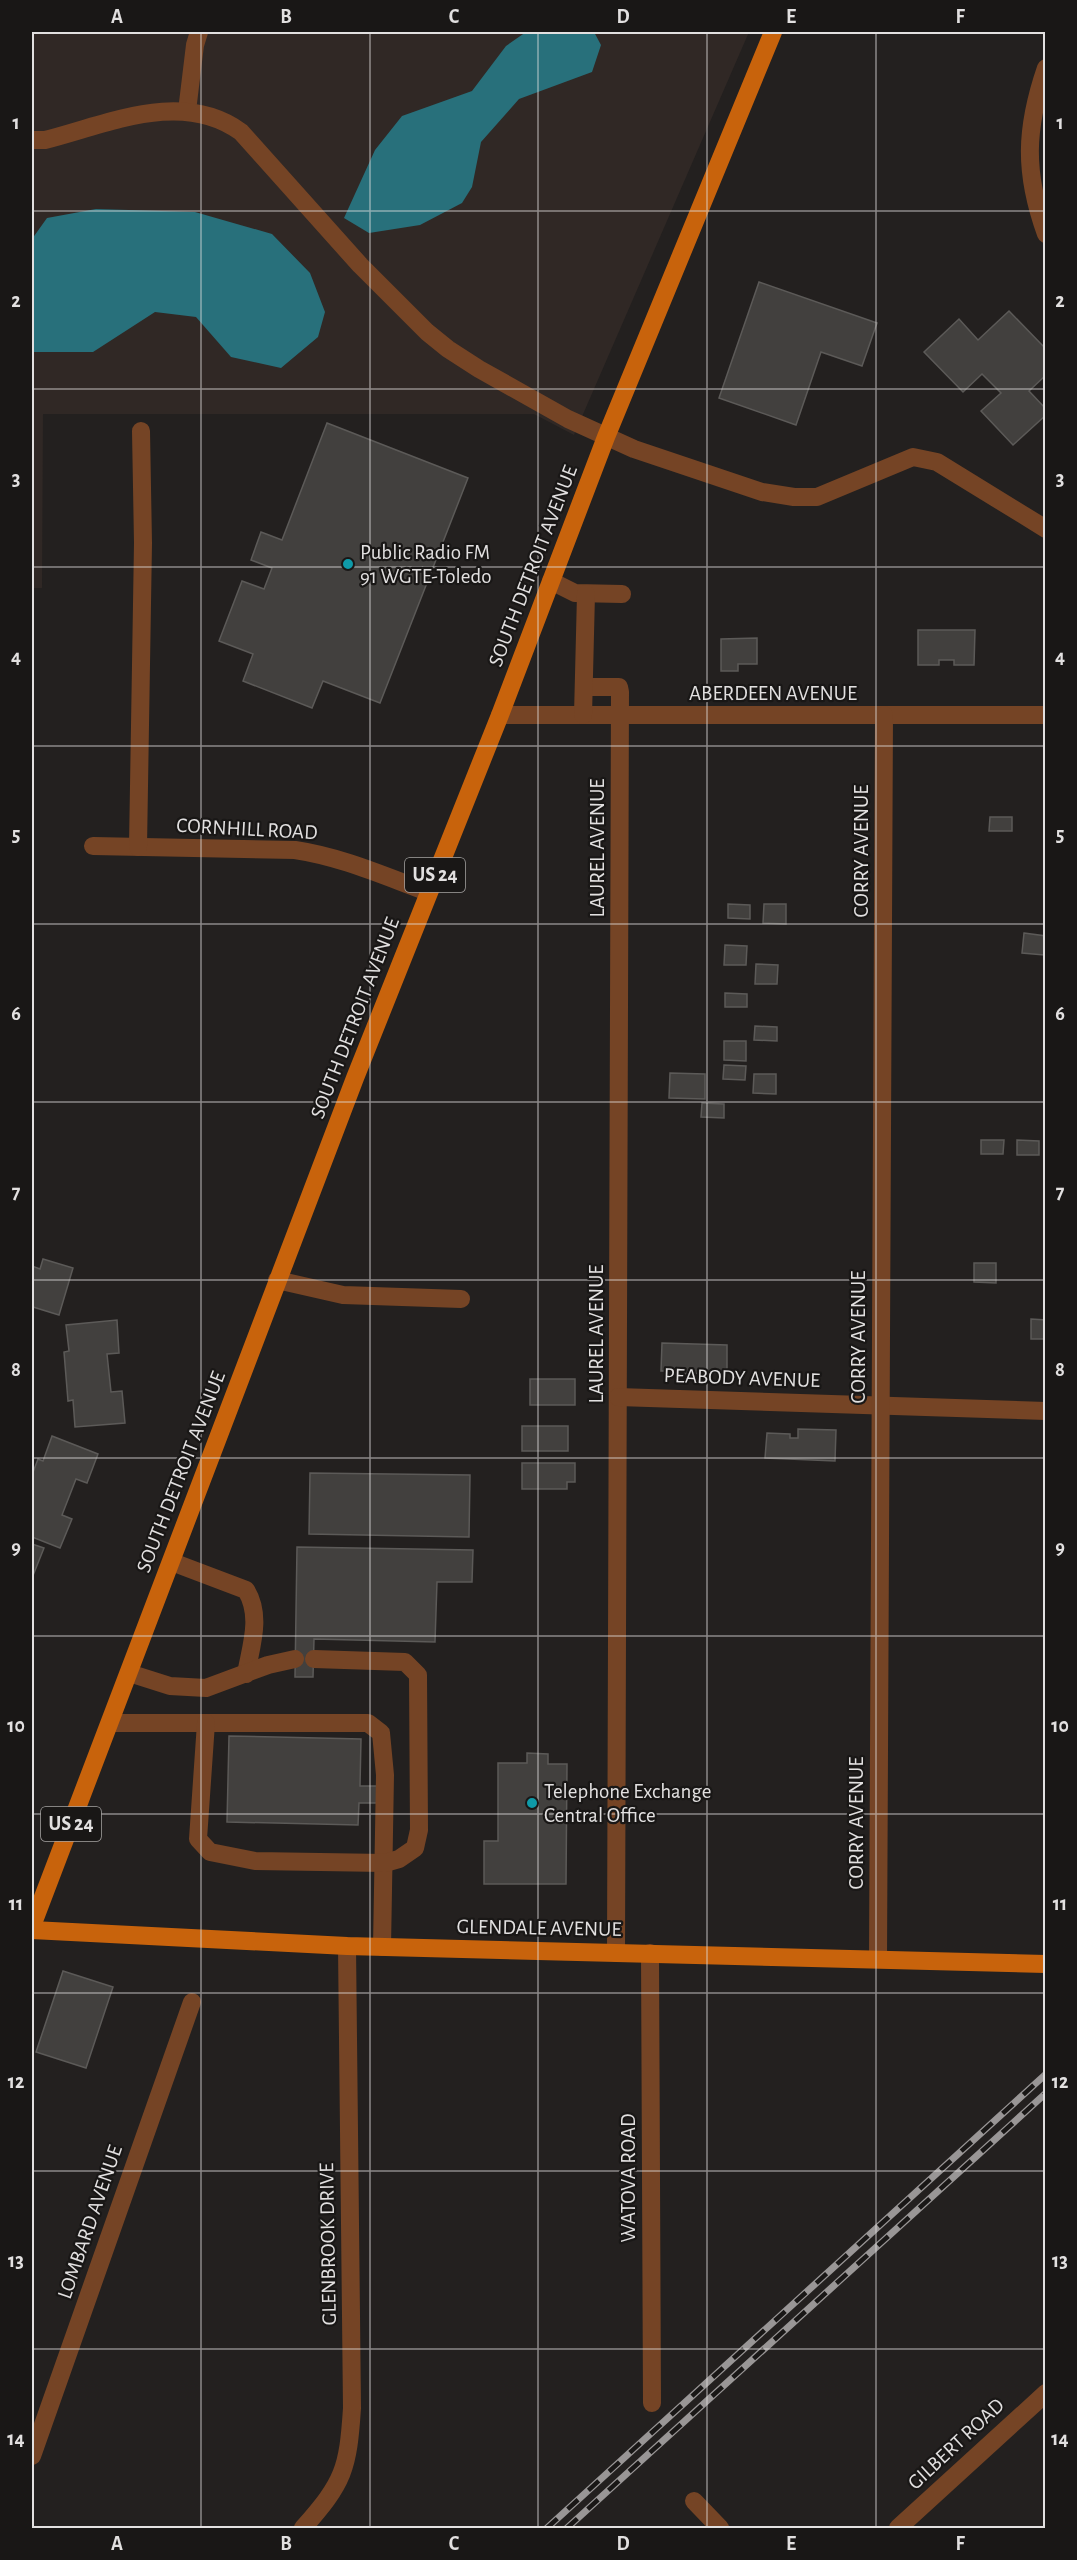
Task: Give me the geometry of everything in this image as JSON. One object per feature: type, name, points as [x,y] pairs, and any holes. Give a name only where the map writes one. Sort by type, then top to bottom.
[{"type":"main road","name":"SOUTH DETROIT AVENUE","points":[[32,1928],[277,1280],[428,892],[500,715],[606,436],[773,32]]},
{"type":"main road","name":"GLENDALE AVENUE","points":[[32,1928],[347,1946],[1046,1964]]},
{"type":"street","points":[[186,111],[195,45],[199,32]]},
{"type":"street","points":[[1046,68],[1029,134],[1028,156],[1041,204],[1046,234]]},
{"type":"street","points":[[32,140],[45,140],[158,111],[186,111],[210,115],[228,122],[241,132],[360,265],[448,350],[568,419],[634,449],[762,492],[794,498],[817,498],[913,457],[937,462],[1046,529]]},
{"type":"street","points":[[138,847],[143,543],[141,431]]},
{"type":"street","points":[[551,581],[575,593],[622,594]]},
{"type":"street","points":[[583,715],[586,594]]},
{"type":"street","name":"LAUREL AVENUE","points":[[584,687],[620,687],[616,1953]]},
{"type":"street","name":"ABERDEEN AVENUE","points":[[500,715],[1046,715]]},
{"type":"street","name":"CORRY AVENUE","points":[[878,1959],[884,715]]},
{"type":"street","name":"CORNHILL ROAD","points":[[93,846],[304,851],[346,861],[428,892]]},
{"type":"street","points":[[277,1280],[343,1295],[461,1299]]},
{"type":"street","name":"PEABODY AVENUE","points":[[618,1397],[1046,1411]]},
{"type":"street","points":[[172,1562],[246,1590],[252,1599],[255,1617],[254,1632],[246,1674]]},
{"type":"street","points":[[129,1673],[170,1686],[206,1688],[295,1659]]},
{"type":"street","points":[[206,1723],[198,1839],[210,1852],[255,1861],[385,1863],[408,1854],[417,1843],[420,1778],[418,1675],[405,1662],[314,1659]]},
{"type":"street","points":[[110,1723],[368,1722],[381,1733],[385,1775],[382,1947]]},
{"type":"street","name":"GLENBROOK DRIVE","points":[[303,2529],[337,2487],[344,2471],[349,2447],[352,2396],[347,1946]]},
{"type":"street","name":"WATOVA ROAD","points":[[650,1953],[652,2403]]},
{"type":"street","name":"LOMBARD AVENUE","points":[[32,2457],[192,2002]]},
{"type":"street","name":"GILBERT ROAD","points":[[898,2529],[1046,2393]]},
{"type":"street","points":[[694,2500],[720,2529]]},
{"type":"shaded area","points":[[32,32],[749,32],[574,435],[534,414],[43,414],[42,588],[32,588]]},
{"type":"water","points":[[526,32],[594,32],[601,45],[592,72],[519,99],[481,142],[472,187],[462,203],[420,225],[369,233],[344,218],[375,150],[402,116],[472,91],[506,46]]},
{"type":"water","points":[[96,209],[195,212],[272,234],[310,273],[325,312],[318,337],[281,368],[231,357],[196,317],[155,312],[93,352],[32,352],[32,239],[47,218]]},
{"type":"building","points":[[759,282],[877,323],[862,366],[821,352],[796,425],[719,398]]},
{"type":"building","points":[[1009,311],[1046,349],[1046,375],[1029,391],[1046,409],[1046,415],[1013,445],[981,411],[1001,393],[982,374],[963,392],[924,352],[959,319],[978,340]]},
{"type":"building","name":"Public Radio FM 91 WGTE-Toledo","points":[[327,423],[468,478],[380,703],[323,681],[312,708],[243,681],[253,654],[219,641],[242,581],[264,589],[272,568],[251,560],[261,532],[282,540]]},
{"type":"building","points":[[918,630],[975,630],[974,665],[954,665],[954,660],[939,660],[939,665],[918,665]]},
{"type":"building","points":[[757,638],[757,664],[738,664],[738,671],[721,671],[721,639]]},
{"type":"building","points":[[990,817],[1012,817],[1012,831],[989,831]]},
{"type":"building","points":[[728,904],[750,905],[750,919],[728,918]]},
{"type":"building","points":[[764,904],[786,904],[786,924],[763,923]]},
{"type":"building","points":[[1024,933],[1046,936],[1044,955],[1022,953]]},
{"type":"building","points":[[725,945],[747,946],[746,965],[724,965]]},
{"type":"building","points":[[756,964],[778,965],[777,984],[755,984]]},
{"type":"building","points":[[725,993],[747,994],[747,1007],[725,1007]]},
{"type":"building","points":[[755,1026],[777,1027],[777,1041],[754,1040]]},
{"type":"building","points":[[724,1041],[746,1041],[746,1061],[724,1060]]},
{"type":"building","points":[[724,1065],[746,1066],[745,1080],[723,1079]]},
{"type":"building","points":[[670,1073],[705,1074],[705,1099],[669,1098]]},
{"type":"building","points":[[754,1074],[776,1074],[776,1094],[753,1093]]},
{"type":"building","points":[[702,1103],[724,1104],[724,1118],[701,1117]]},
{"type":"building","points":[[981,1140],[1004,1140],[1003,1154],[981,1154]]},
{"type":"building","points":[[1017,1140],[1039,1141],[1039,1155],[1017,1155]]},
{"type":"building","points":[[43,1259],[73,1268],[59,1315],[33,1307],[32,1311],[32,1266],[40,1269]]},
{"type":"building","points":[[974,1263],[996,1263],[996,1283],[974,1282]]},
{"type":"building","points":[[1031,1319],[1046,1320],[1046,1339],[1031,1339]]},
{"type":"building","points":[[117,1320],[119,1353],[107,1354],[111,1392],[122,1391],[125,1423],[75,1427],[73,1400],[68,1401],[64,1352],[69,1351],[66,1325]]},
{"type":"building","points":[[662,1343],[727,1345],[727,1372],[684,1374],[684,1371],[661,1371]]},
{"type":"building","points":[[530,1379],[575,1379],[575,1405],[530,1405]]},
{"type":"building","points":[[522,1426],[568,1426],[568,1451],[522,1451]]},
{"type":"building","points":[[798,1429],[836,1430],[835,1461],[765,1458],[767,1433],[790,1434],[790,1438],[798,1438]]},
{"type":"building","points":[[52,1436],[98,1454],[87,1483],[76,1479],[62,1515],[72,1519],[60,1548],[32,1537],[32,1475],[38,1459],[43,1461]]},
{"type":"building","points":[[522,1463],[575,1463],[575,1482],[567,1482],[567,1489],[522,1489]]},
{"type":"building","points":[[310,1473],[470,1475],[469,1537],[309,1534]]},
{"type":"building","points":[[32,1544],[44,1548],[32,1578]]},
{"type":"building","points":[[297,1547],[473,1550],[472,1582],[437,1582],[435,1642],[314,1639],[313,1677],[295,1677]]},
{"type":"building","points":[[229,1736],[361,1739],[360,1786],[379,1786],[378,1803],[359,1803],[358,1825],[227,1822]]},
{"type":"building","name":"Telephone Exchange Central Office","points":[[527,1753],[548,1754],[548,1764],[567,1764],[566,1884],[484,1884],[484,1841],[498,1841],[498,1763],[527,1763]]},
{"type":"building","points":[[63,1971],[113,1987],[86,2068],[36,2052]]},
{"type":"railway","points":[[547,2528],[1046,2074]]},
{"type":"railway","points":[[567,2528],[1046,2093]]},
{"type":"place","name":"Public Radio FM 91 WGTE-Toledo","points":[[348,564]]},
{"type":"place","name":"Telephone Exchange Central Office","points":[[532,1803]]}]
